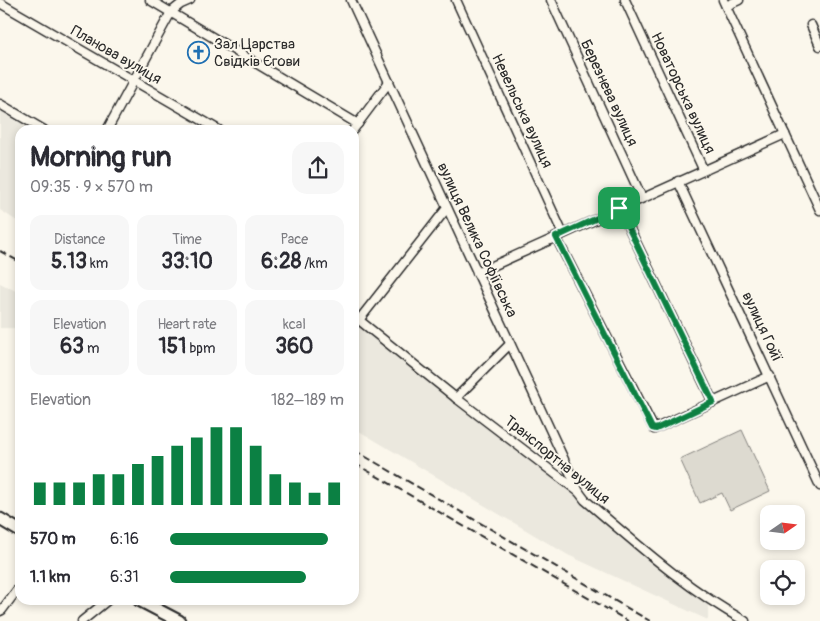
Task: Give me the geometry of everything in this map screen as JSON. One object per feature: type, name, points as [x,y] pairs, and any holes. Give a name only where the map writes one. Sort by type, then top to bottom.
[{"type":"main road","points":[[0,520],[15,528]]},
{"type":"main road","points":[[149,605],[178,621]]},
{"type":"street","points":[[150,0],[353,125]]},
{"type":"street","points":[[110,125],[171,12],[180,4],[190,0]]},
{"type":"street","name":"вулиця Велика Софіївська","points":[[351,0],[579,492]]},
{"type":"street","name":"Невельська вулиця","points":[[456,0],[560,235],[654,429],[713,402]]},
{"type":"street","name":"Березнева вулиця","points":[[551,0],[642,198]]},
{"type":"street","name":"Новаторська вулиця","points":[[625,0],[704,169]]},
{"type":"street","points":[[739,0],[724,3],[820,210]]},
{"type":"street","name":"Планова вулиця","points":[[0,3],[210,125]]},
{"type":"street","points":[[811,25],[820,46]]},
{"type":"street","points":[[357,125],[389,82]]},
{"type":"street","points":[[0,104],[36,125]]},
{"type":"street","points":[[477,273],[784,134]]},
{"type":"street","name":"вулиця Гойї","points":[[678,181],[820,486]]},
{"type":"street","points":[[359,314],[447,208]]},
{"type":"street","points":[[619,208],[713,402],[770,376]]},
{"type":"street","name":"Транспортна вулиця","points":[[359,320],[456,398],[579,492],[585,500],[689,587],[745,621]]},
{"type":"street","points":[[456,398],[510,344]]},
{"type":"street","points":[[0,611],[15,593]]},
{"type":"street","points":[[82,621],[102,605]]},
{"type":"shaded area","points":[[0,104],[36,125],[15,125],[15,220],[0,210]]},
{"type":"shaded area","points":[[0,283],[15,290],[15,328],[0,328]]},
{"type":"shaded area","points":[[359,320],[708,600],[708,620],[568,555],[359,431]]},
{"type":"shaded area","points":[[742,430],[770,491],[730,510],[722,493],[700,503],[680,459]]},
{"type":"railway","points":[[0,251],[15,259]]},
{"type":"railway","points":[[359,453],[650,621]]},
{"type":"railway","points":[[359,466],[628,621]]},
{"type":"place","name":"Зал Царства Свідків Єгови","points":[[198,53]]},
{"type":"route","points":[[619,208],[713,402],[656,429],[652,428],[556,237],[619,208]]}]
